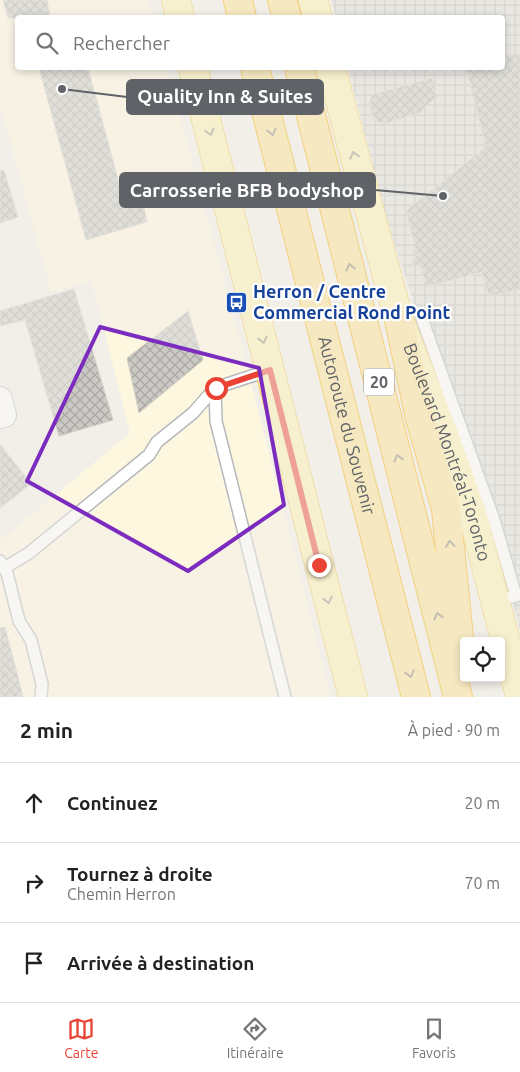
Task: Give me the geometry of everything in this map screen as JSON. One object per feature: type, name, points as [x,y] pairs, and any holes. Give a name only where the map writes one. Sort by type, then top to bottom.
[{"type":"highway","points":[[238,0],[241,15]]},
{"type":"highway","points":[[282,0],[286,15]]},
{"type":"highway","name":"Autoroute du Souvenir","points":[[256,70],[416,697]]},
{"type":"highway","name":"20","points":[[300,70],[458,697]]},
{"type":"highway","points":[[410,318],[420,418],[446,509],[465,697]]},
{"type":"main road","points":[[176,0],[179,15]]},
{"type":"main road","points":[[313,0],[317,15]]},
{"type":"main road","points":[[194,70],[353,697]]},
{"type":"main road","name":"Boulevard Montréal-Toronto","points":[[332,70],[466,495],[520,696]]},
{"type":"street","points":[[0,399],[4,415],[0,416]]},
{"type":"lane","points":[[41,697],[42,684],[31,640],[19,621],[3,564],[29,553],[149,455],[157,442],[193,413],[216,388],[270,370]]},
{"type":"lane","points":[[216,388],[216,421],[285,697]]},
{"type":"highlighted area","points":[[100,327],[259,368],[284,505],[188,571],[27,481]]},
{"type":"shaded area","points":[[0,0],[149,0],[153,15],[15,15],[15,70],[168,70],[242,347],[331,697],[0,697],[0,541],[130,433],[92,282],[51,292],[0,103]]},
{"type":"shaded area","points":[[331,0],[520,0],[520,631],[499,546],[427,344],[387,220],[349,70],[505,70],[505,15],[335,15]]},
{"type":"building","points":[[3,0],[47,0],[50,15],[15,15],[15,18],[8,18]]},
{"type":"building","points":[[520,53],[520,289],[489,297],[482,272],[426,287],[422,269],[412,263],[417,254],[406,211],[486,147],[467,70],[505,70],[505,56]]},
{"type":"building","points":[[40,70],[89,70],[119,183],[139,181],[147,222],[86,240]]},
{"type":"building","points":[[432,78],[437,99],[431,101],[421,112],[387,123],[378,122],[374,119],[369,103],[372,95]]},
{"type":"building","points":[[4,170],[18,217],[0,223],[0,171]]},
{"type":"building","points":[[74,289],[113,420],[59,436],[25,320],[0,326],[0,311]]},
{"type":"building","points":[[188,311],[203,360],[139,413],[127,358]]},
{"type":"building","points":[[0,444],[31,484],[0,508]]},
{"type":"building","points":[[5,627],[23,697],[0,697],[0,628]]},
{"type":"place","name":"Quality Inn & Suites","points":[[62,89]]},
{"type":"place","name":"Carrosserie BFB bodyshop","points":[[443,196]]},
{"type":"place","name":"Herron / Centre Commercial Rond Point","points":[[237,302]]},
{"type":"route","points":[[216,388],[270,370],[319,565]]}]
